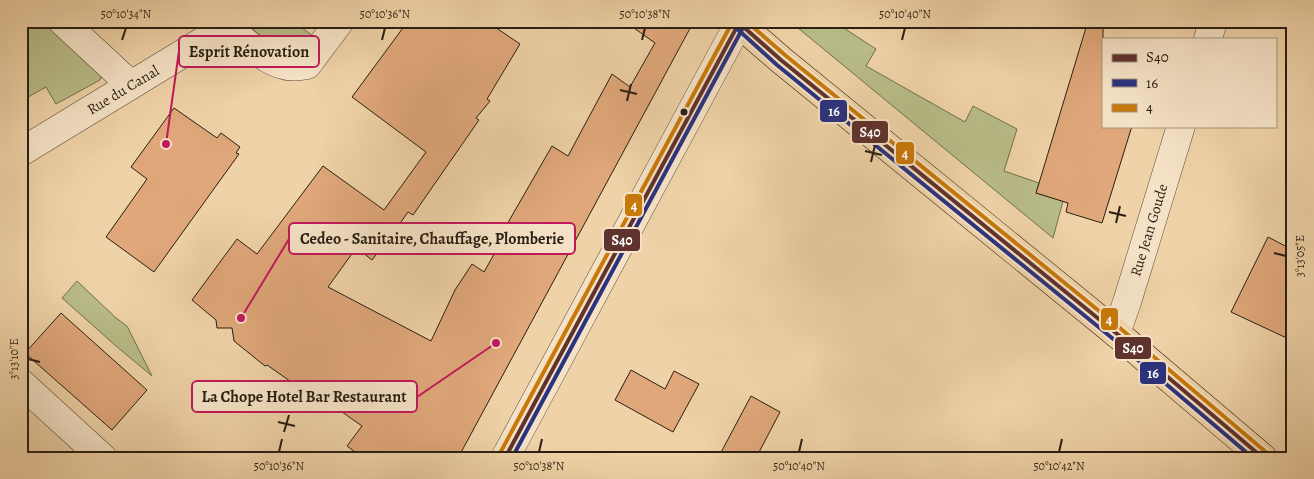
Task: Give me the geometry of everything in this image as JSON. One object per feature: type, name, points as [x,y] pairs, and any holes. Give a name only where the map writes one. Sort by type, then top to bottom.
[{"type":"main road","points":[[738,22],[781,60],[1116,333],[1263,458]]},
{"type":"street","points":[[62,21],[131,85]]},
{"type":"street","name":"Rue du Canal","points":[[21,152],[205,40],[219,21]]},
{"type":"street","points":[[227,21],[243,40],[271,60],[284,66],[298,67],[307,65],[340,21]]},
{"type":"street","points":[[1208,38],[1213,21]]},
{"type":"street","points":[[505,458],[738,22]]},
{"type":"street","name":"Rue Jean Goude","points":[[1116,333],[1180,128]]},
{"type":"street","points":[[21,383],[103,458]]},
{"type":"green space","points":[[21,21],[42,21],[98,67],[102,75],[100,80],[56,104],[46,87],[21,101]]},
{"type":"green space","points":[[247,21],[302,21],[299,26],[316,38],[308,49],[283,47],[263,37]]},
{"type":"green space","points":[[796,21],[833,21],[876,49],[866,66],[965,122],[973,106],[1017,129],[1004,171],[1039,183],[1036,193],[1063,201],[1053,238],[798,28]]},
{"type":"green space","points":[[77,281],[127,326],[152,376],[62,298]]},
{"type":"building","points":[[408,21],[486,21],[520,44],[487,99],[490,101],[476,118],[479,120],[413,215],[408,212],[401,222],[421,237],[414,248],[390,236],[372,260],[357,248],[372,226],[328,287],[431,341],[455,290],[472,264],[484,272],[505,235],[502,233],[552,146],[568,156],[612,74],[630,87],[655,43],[624,21],[694,21],[458,458],[363,458],[347,446],[362,426],[322,398],[317,400],[267,365],[265,366],[234,341],[232,328],[217,328],[216,320],[192,300],[237,239],[257,254],[323,166],[384,210],[426,152],[352,97]]},
{"type":"building","points":[[1088,21],[1103,21],[1102,128],[1131,128],[1102,223],[1066,212],[1068,203],[1036,193]]},
{"type":"building","points":[[174,108],[217,138],[221,133],[240,147],[236,153],[239,154],[154,272],[106,237],[147,179],[131,167]]},
{"type":"building","points":[[1268,237],[1293,250],[1293,341],[1231,312]]},
{"type":"building","points":[[61,313],[147,390],[112,430],[25,353]]},
{"type":"building","points":[[631,370],[665,389],[674,371],[699,384],[673,432],[615,400]]},
{"type":"building","points":[[751,396],[780,412],[756,458],[718,458]]},
{"type":"transit line","name":"4","points":[[499,455],[733,21]]},
{"type":"transit line","name":"4","points":[[746,21],[785,55],[1120,328],[1267,453]]},
{"type":"transit line","name":"S40","points":[[739,23],[781,60],[1116,333],[1263,458]]},
{"type":"transit line","name":"S40","points":[[505,458],[739,23]]},
{"type":"transit line","name":"16","points":[[512,458],[745,24]]},
{"type":"transit line","name":"16","points":[[734,26],[777,65],[1112,338],[1253,458]]},
{"type":"place","name":"Esprit Rénovation","points":[[166,144]]},
{"type":"place","name":"Cedeo - Sanitaire, Chauffage, Plomberie","points":[[241,318]]},
{"type":"place","name":"La Chope Hotel Bar Restaurant","points":[[496,343]]}]
